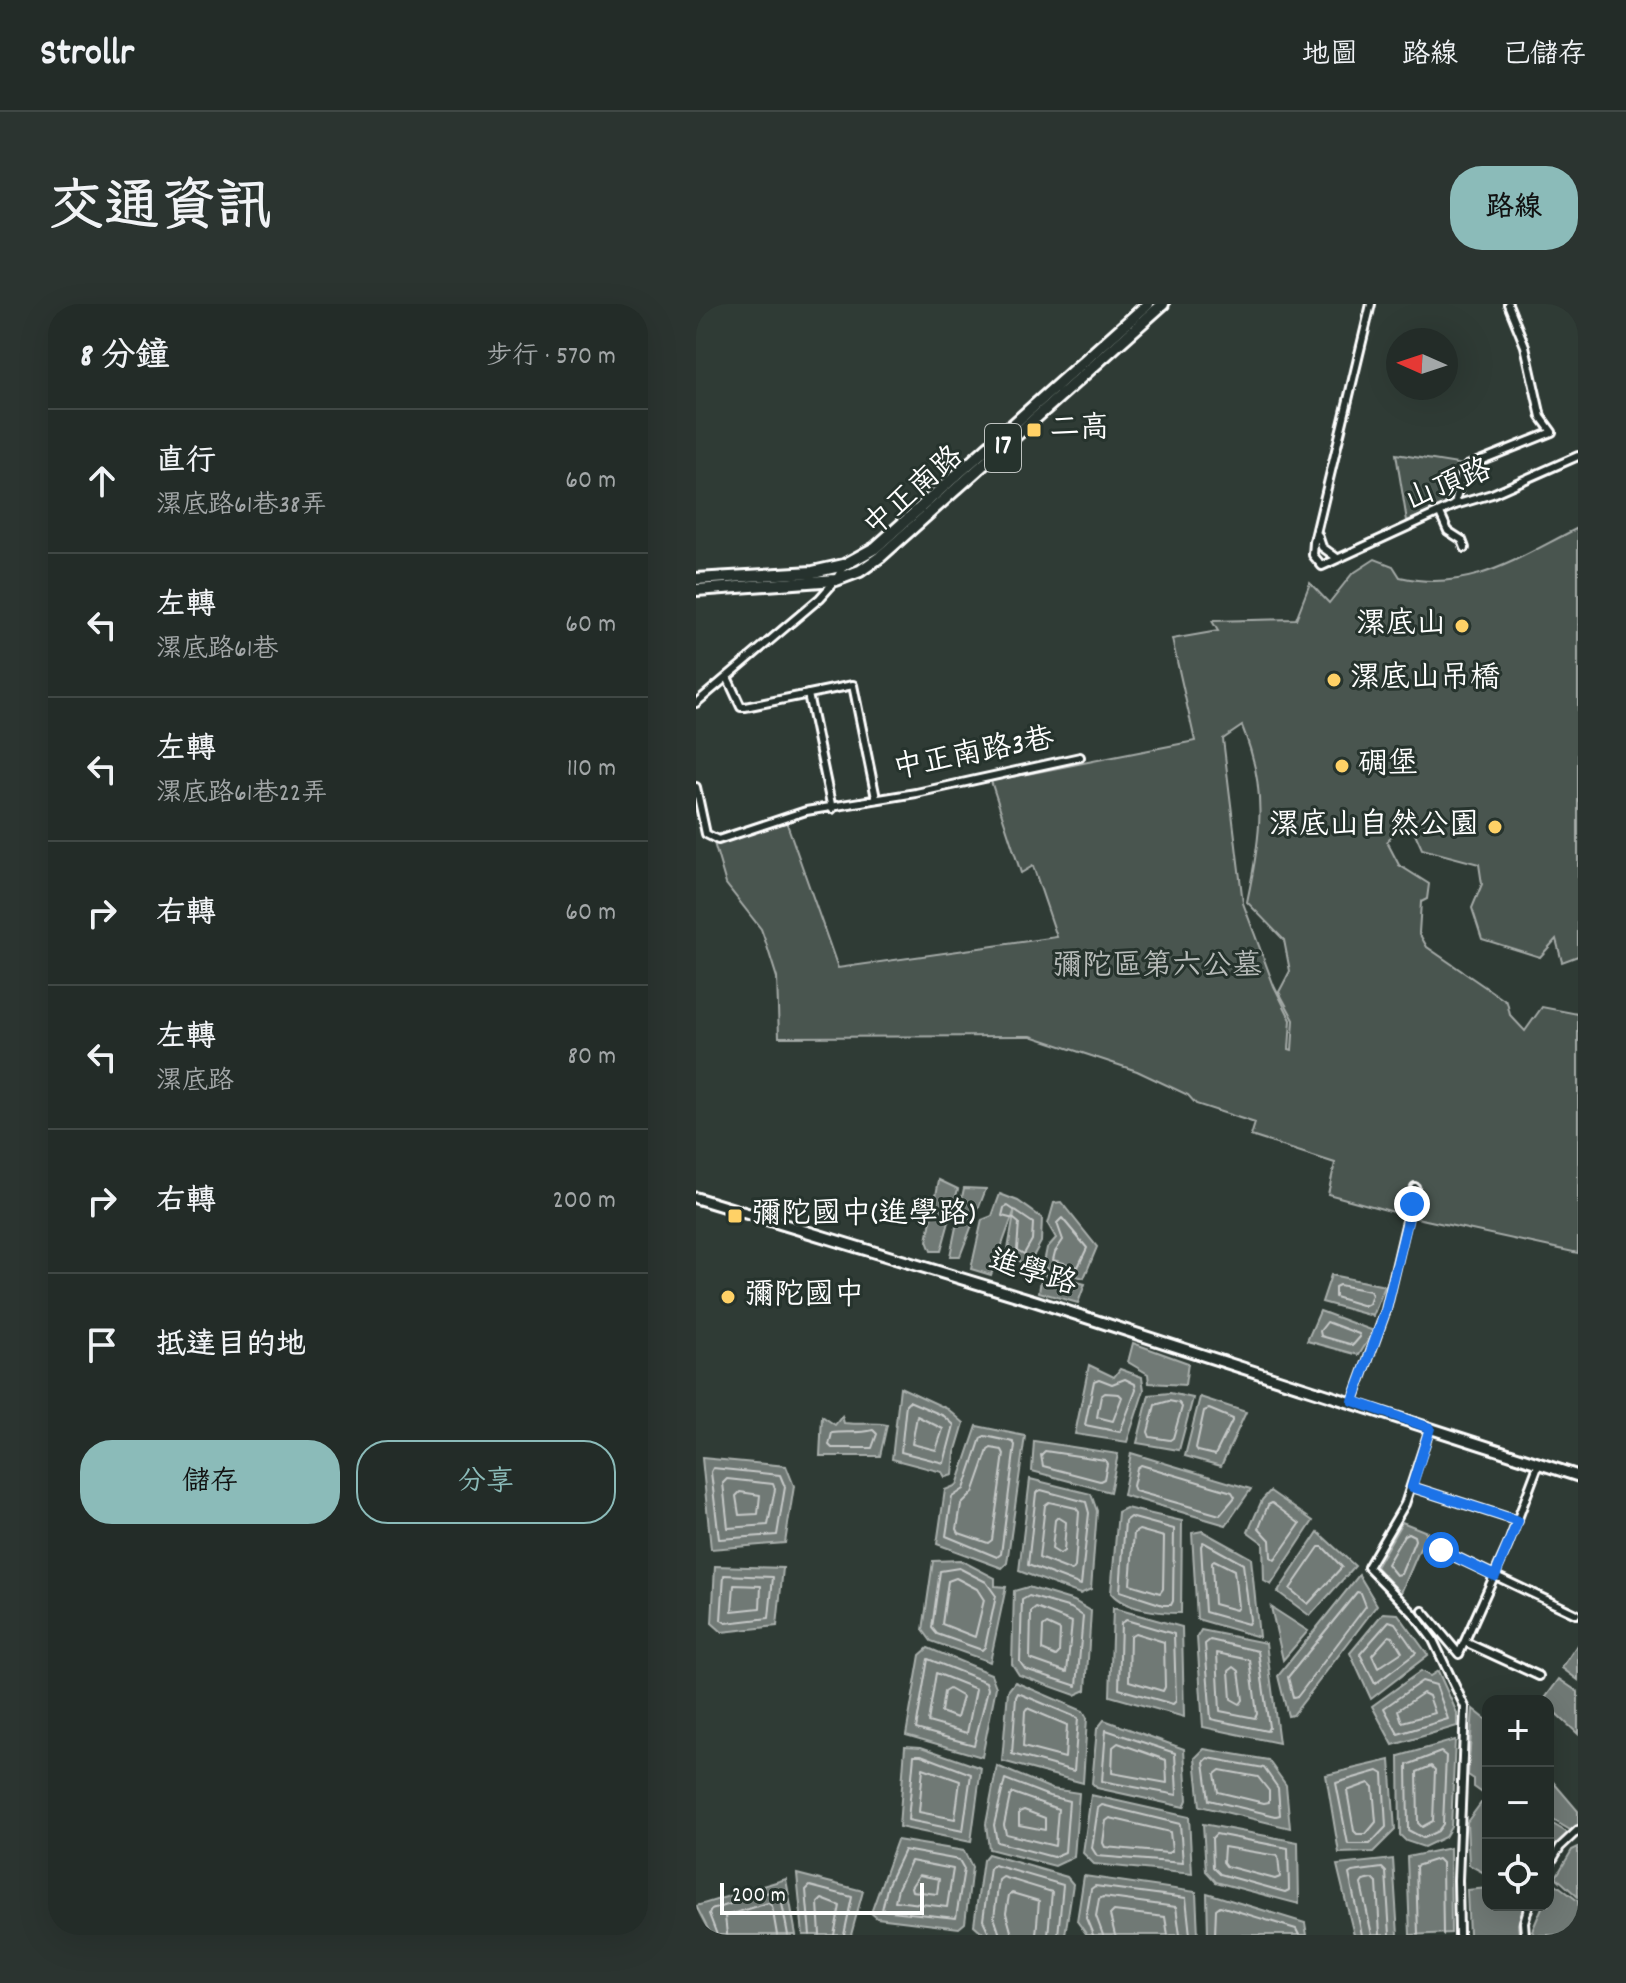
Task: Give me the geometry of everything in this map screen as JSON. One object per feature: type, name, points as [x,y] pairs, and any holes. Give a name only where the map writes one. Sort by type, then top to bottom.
[{"type":"main road","name":"中正南路","points":[[844,565],[875,548],[1148,304]]},
{"type":"main road","name":"中正南路","points":[[836,580],[860,571],[880,557],[1163,304]]},
{"type":"main road","name":"17","points":[[696,579],[813,572],[844,565]]},
{"type":"main road","name":"17","points":[[696,590],[836,580]]},
{"type":"street","points":[[1318,531],[1322,547],[1337,558],[1322,566],[1313,555],[1318,531],[1371,304]]},
{"type":"street","points":[[1455,505],[1461,476],[1467,466],[1552,432],[1541,417],[1532,369],[1508,304]]},
{"type":"street","name":"山頂路","points":[[1337,558],[1455,505],[1492,494],[1578,456]]},
{"type":"street","points":[[1440,513],[1448,531],[1462,540],[1465,548]]},
{"type":"street","name":"中正南路","points":[[696,703],[820,598],[844,565]]},
{"type":"street","points":[[728,679],[741,707],[808,694],[832,809]]},
{"type":"street","name":"中正南路3巷","points":[[808,694],[853,685],[876,798]]},
{"type":"street","name":"中正南路3巷","points":[[696,787],[706,834],[718,840],[794,814],[916,793],[1080,757]]},
{"type":"street","points":[[1353,1401],[1386,1310],[1415,1187]]},
{"type":"street","name":"進學路","points":[[696,1198],[1021,1296],[1578,1476]]},
{"type":"street","points":[[1430,1428],[1405,1504],[1368,1567],[1413,1613],[1433,1640],[1465,1707],[1458,1880],[1459,1935]]},
{"type":"street","points":[[1423,1611],[1459,1654],[1495,1576],[1539,1463]]},
{"type":"street","points":[[1412,1487],[1518,1521]]},
{"type":"street","points":[[1441,1550],[1576,1614]]},
{"type":"street","points":[[1465,1642],[1539,1676]]},
{"type":"street","points":[[1554,1857],[1578,1830]]},
{"type":"street","points":[[1525,1935],[1527,1911]]},
{"type":"green space","points":[[1396,454],[1464,465],[1444,506],[1407,521]]},
{"type":"green space","name":"彌陀區第六公墓","points":[[1578,528],[1578,956],[1562,962],[1556,939],[1540,957],[1482,939],[1472,908],[1482,884],[1479,864],[1422,849],[1406,813],[1387,842],[1399,865],[1429,884],[1427,899],[1421,902],[1419,933],[1427,947],[1507,1002],[1510,1015],[1525,1031],[1542,1007],[1578,1014],[1578,1253],[1412,1217],[1328,1194],[1335,1163],[1251,1136],[1255,1123],[1196,1104],[1188,1095],[1137,1071],[1031,1036],[779,1037],[777,978],[766,943],[761,929],[726,884],[714,843],[786,821],[838,968],[1057,937],[1033,866],[1021,873],[991,781],[1195,741],[1172,639],[1218,631],[1212,621],[1296,619],[1310,583],[1329,603],[1352,574],[1375,559],[1393,566],[1400,577],[1425,581],[1471,576],[1513,561]],"holes":[[[1242,726],[1256,771],[1260,813],[1247,902],[1284,940],[1290,971],[1279,992],[1294,1020],[1292,1050],[1289,1049],[1291,1020],[1274,986],[1243,903],[1223,739]]]},
{"type":"water","points":[[939,1180],[958,1189],[941,1251],[931,1251],[927,1241]]},
{"type":"water","points":[[964,1188],[986,1189],[960,1256],[950,1256]]},
{"type":"water","points":[[1000,1194],[1018,1201],[1042,1218],[1041,1242],[1028,1266],[1007,1255],[1015,1209],[991,1275],[971,1269],[982,1220],[992,1216]]},
{"type":"water","points":[[1061,1202],[1097,1247],[1084,1278],[1043,1267],[1047,1248],[1056,1238],[1048,1224],[1054,1203]]},
{"type":"water","points":[[1042,1273],[1085,1284],[1078,1303],[1039,1292]]},
{"type":"water","points":[[1331,1275],[1385,1286],[1373,1316],[1322,1302]]},
{"type":"water","points":[[1320,1311],[1374,1331],[1359,1355],[1307,1341]]},
{"type":"water","points":[[1133,1343],[1188,1363],[1185,1385],[1149,1383],[1148,1374],[1128,1362]]},
{"type":"water","points":[[1089,1365],[1114,1377],[1120,1369],[1142,1377],[1144,1390],[1127,1442],[1075,1434]]},
{"type":"water","points":[[900,1387],[948,1409],[964,1423],[955,1453],[953,1475],[945,1477],[942,1472],[892,1459]]},
{"type":"water","points":[[1170,1393],[1193,1398],[1179,1450],[1137,1443],[1149,1395]]},
{"type":"water","points":[[1200,1397],[1246,1412],[1221,1466],[1185,1456]]},
{"type":"water","points":[[822,1416],[835,1425],[842,1416],[844,1423],[887,1425],[880,1456],[820,1456]]},
{"type":"water","points":[[977,1426],[1025,1436],[1007,1563],[1002,1568],[937,1544],[945,1490],[957,1485]]},
{"type":"water","points":[[1034,1441],[1118,1454],[1110,1492],[1032,1471]]},
{"type":"water","points":[[1131,1453],[1251,1489],[1226,1525],[1123,1495]]},
{"type":"water","points":[[702,1458],[786,1466],[794,1486],[785,1543],[711,1549]]},
{"type":"water","points":[[1030,1479],[1091,1494],[1097,1511],[1091,1589],[1080,1594],[1019,1571]]},
{"type":"water","points":[[1270,1491],[1313,1521],[1271,1585],[1264,1581],[1263,1543],[1248,1532],[1262,1500]]},
{"type":"water","points":[[1126,1508],[1182,1521],[1181,1613],[1134,1607],[1111,1593],[1118,1512]]},
{"type":"water","points":[[1402,1522],[1427,1532],[1401,1593],[1376,1567]]},
{"type":"water","points":[[1202,1531],[1251,1558],[1259,1637],[1197,1619],[1192,1533]]},
{"type":"water","points":[[1318,1532],[1355,1566],[1310,1616],[1278,1592]]},
{"type":"water","points":[[960,1560],[995,1578],[995,1586],[1006,1587],[990,1662],[931,1641],[923,1630],[933,1561]]},
{"type":"water","points":[[715,1566],[783,1568],[777,1626],[722,1632],[712,1623]]},
{"type":"water","points":[[1359,1575],[1377,1605],[1293,1715],[1288,1716],[1278,1676]]},
{"type":"water","points":[[1028,1587],[1074,1601],[1091,1611],[1086,1690],[1075,1695],[1019,1675],[1012,1664],[1014,1591]]},
{"type":"water","points":[[1271,1607],[1308,1631],[1283,1660]]},
{"type":"water","points":[[1113,1608],[1182,1627],[1184,1717],[1110,1696]]},
{"type":"water","points":[[1383,1613],[1398,1614],[1428,1655],[1371,1699],[1350,1653]]},
{"type":"water","points":[[1201,1630],[1266,1643],[1279,1743],[1203,1727],[1197,1637]]},
{"type":"water","points":[[1578,1646],[1578,1680],[1562,1668]]},
{"type":"water","points":[[928,1648],[991,1674],[996,1687],[982,1757],[906,1735],[920,1655]]},
{"type":"water","points":[[1421,1671],[1430,1676],[1438,1671],[1457,1713],[1457,1726],[1393,1745],[1372,1706]]},
{"type":"water","points":[[1559,1679],[1578,1692],[1578,1734],[1554,1712],[1554,1695],[1547,1695]]},
{"type":"water","points":[[1015,1682],[1083,1711],[1087,1718],[1083,1783],[1002,1761],[1008,1691]]},
{"type":"water","points":[[1473,1709],[1482,1716],[1482,1793],[1474,1787],[1474,1779],[1468,1775]]},
{"type":"water","points":[[1104,1720],[1184,1749],[1187,1800],[1184,1807],[1097,1788],[1092,1783],[1097,1729]]},
{"type":"water","points":[[1455,1740],[1451,1827],[1445,1837],[1424,1847],[1406,1841],[1400,1835],[1399,1756]]},
{"type":"water","points":[[905,1746],[921,1747],[981,1768],[971,1842],[899,1827]]},
{"type":"water","points":[[1204,1749],[1268,1760],[1286,1785],[1290,1828],[1200,1806],[1195,1758]]},
{"type":"water","points":[[1390,1760],[1395,1830],[1373,1852],[1339,1853],[1326,1775]]},
{"type":"water","points":[[997,1766],[1052,1789],[1079,1793],[1074,1857],[1055,1866],[989,1849],[986,1824]]},
{"type":"water","points":[[1554,1783],[1578,1811],[1578,1825],[1572,1831],[1554,1820]]},
{"type":"water","points":[[1091,1795],[1189,1817],[1192,1874],[1094,1864],[1083,1853]]},
{"type":"water","points":[[1482,1803],[1482,1872],[1469,1865],[1467,1822]]},
{"type":"water","points":[[1203,1824],[1298,1842],[1299,1904],[1216,1882],[1206,1871]]},
{"type":"water","points":[[1554,1825],[1568,1833],[1554,1855]]},
{"type":"water","points":[[897,1840],[964,1851],[972,1867],[965,1923],[959,1928],[877,1918],[871,1913]]},
{"type":"water","points":[[1578,1847],[1578,1897],[1556,1877],[1572,1850]]},
{"type":"water","points":[[1450,1848],[1451,1933],[1410,1935],[1407,1857]]},
{"type":"water","points":[[988,1854],[1067,1877],[1073,1884],[1065,1935],[984,1934],[974,1925],[983,1860]]},
{"type":"water","points":[[1393,1859],[1398,1935],[1354,1935],[1337,1865]]},
{"type":"water","points":[[797,1874],[863,1891],[851,1935],[803,1935]]},
{"type":"water","points":[[1084,1876],[1196,1892],[1198,1935],[1087,1935],[1077,1921]]},
{"type":"water","points":[[786,1879],[796,1935],[711,1935],[696,1906]]},
{"type":"water","points":[[1554,1883],[1578,1901],[1578,1930],[1575,1935],[1534,1935],[1532,1931],[1540,1911],[1554,1911]]},
{"type":"water","points":[[1482,1889],[1482,1911],[1522,1911],[1518,1924],[1519,1935],[1469,1935],[1467,1890]]},
{"type":"water","points":[[1207,1893],[1305,1923],[1307,1935],[1208,1935]]},
{"type":"place","name":"二高","points":[[1034,430]]},
{"type":"place","name":"漯底山","points":[[1462,626]]},
{"type":"place","name":"漯底山吊橋","points":[[1334,680]]},
{"type":"place","name":"碉堡","points":[[1342,766]]},
{"type":"place","name":"漯底山自然公園","points":[[1495,827]]},
{"type":"place","name":"彌陀國中(進學路)","points":[[735,1216]]},
{"type":"place","name":"彌陀國中","points":[[728,1297]]},
{"type":"route","points":[[1412,1204],[1386,1310],[1353,1401],[1430,1428],[1412,1487],[1518,1521],[1495,1576],[1441,1550]]}]
